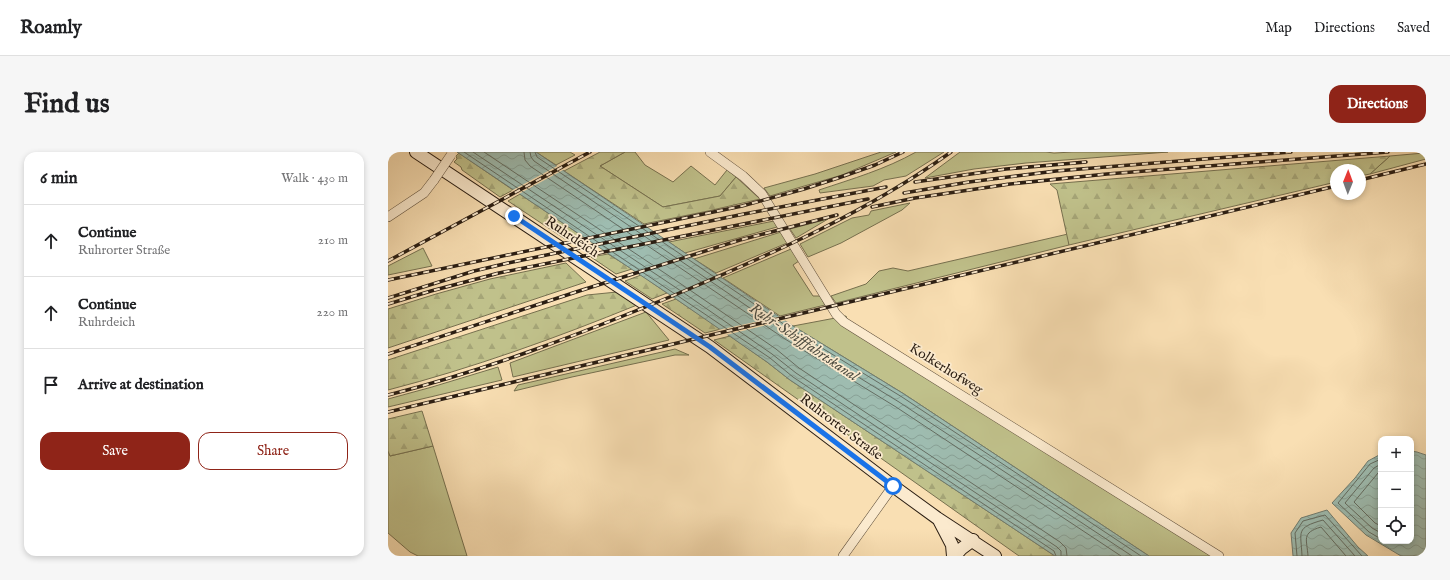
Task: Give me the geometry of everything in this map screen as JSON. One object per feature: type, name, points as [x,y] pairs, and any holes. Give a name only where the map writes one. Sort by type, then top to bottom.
[{"type":"main road","name":"Ruhrdeich","points":[[416,152],[710,347]]},
{"type":"main road","name":"Ruhrorter Straße","points":[[710,347],[893,486],[937,518],[973,540],[995,556]]},
{"type":"main road","points":[[937,518],[952,544],[954,556]]},
{"type":"main road","points":[[954,556],[973,540]]},
{"type":"main road","points":[[967,556],[973,540]]},
{"type":"street","points":[[388,217],[424,194],[453,152]]},
{"type":"street","name":"Kolkerhofweg","points":[[710,152],[743,176],[762,194],[836,314],[844,322],[1219,556]]},
{"type":"street","points":[[843,556],[893,486]]},
{"type":"green space","points":[[536,152],[570,152],[575,155],[556,165]]},
{"type":"green space","points":[[600,152],[625,152],[600,166],[663,207],[720,196],[736,177],[760,199],[644,224],[564,171]]},
{"type":"green space","points":[[625,152],[635,152],[645,165],[673,182],[691,166],[715,185],[727,170],[736,177],[720,196],[663,207],[600,166]]},
{"type":"green space","points":[[881,152],[896,152],[842,175],[770,196],[764,188],[815,174]]},
{"type":"green space","points":[[916,152],[944,152],[906,176],[884,180],[873,186],[820,193],[819,190],[881,169]]},
{"type":"green space","points":[[960,152],[1168,152],[1026,163],[974,169],[925,178]]},
{"type":"green space","points":[[459,153],[513,190],[500,197],[462,170],[461,167],[454,162]]},
{"type":"green space","points":[[1424,153],[1426,159],[1370,174],[1390,156]]},
{"type":"green space","points":[[1390,156],[1370,174],[1366,175],[1366,164],[1330,164],[1330,183],[1069,245],[1057,190],[1050,184]]},
{"type":"green space","points":[[520,194],[582,236],[565,239],[508,201]]},
{"type":"green space","points":[[910,203],[902,210],[841,243],[808,257],[800,244],[852,218],[869,215],[871,211]]},
{"type":"green space","points":[[828,219],[796,238],[790,229]]},
{"type":"green space","points":[[774,221],[777,227],[685,253],[669,242]]},
{"type":"green space","points":[[781,232],[787,243],[716,273],[694,259]]},
{"type":"green space","points":[[1068,234],[1069,245],[836,303],[831,296],[866,284],[879,271],[893,268],[908,271]]},
{"type":"green space","points":[[423,248],[432,266],[388,275],[388,266]]},
{"type":"green space","points":[[791,249],[799,261],[793,265],[813,296],[820,296],[825,305],[780,316],[723,278]]},
{"type":"green space","points":[[608,254],[632,269],[616,274],[591,257]]},
{"type":"green space","points":[[566,263],[586,282],[388,348],[388,309],[490,279]]},
{"type":"green space","points":[[641,275],[667,293],[652,299],[625,281]]},
{"type":"green space","points":[[617,292],[637,305],[514,352],[388,390],[388,360],[587,295]]},
{"type":"green space","points":[[676,299],[721,329],[705,333],[662,304]]},
{"type":"green space","points":[[646,312],[669,340],[513,377],[510,363]]},
{"type":"green space","points":[[846,316],[848,322],[1223,556],[1149,556],[904,394],[793,326]]},
{"type":"green space","points":[[730,336],[790,380],[1055,556],[1019,556],[714,340]]},
{"type":"green space","points":[[675,349],[689,355],[675,355],[514,391],[518,385]]},
{"type":"green space","points":[[498,367],[502,380],[388,407],[388,399]]},
{"type":"green space","points":[[422,411],[433,446],[390,456],[388,451],[388,419]]},
{"type":"green space","points":[[433,446],[467,556],[418,556],[410,552],[388,533],[388,451],[390,456]]},
{"type":"water","name":"Ruhr-Schifffahrtskanal","points":[[457,152],[536,152],[793,326],[904,394],[1149,556],[1055,556],[790,380],[767,362],[676,299]]},
{"type":"water","points":[[1414,452],[1426,455],[1426,556],[1401,556],[1381,544],[1414,544]]},
{"type":"water","points":[[1378,456],[1378,542],[1366,535],[1332,503],[1368,461]]},
{"type":"water","points":[[1327,510],[1358,547],[1368,556],[1293,556],[1291,533],[1301,518]]},
{"type":"pier","points":[[559,165],[565,169],[517,195],[511,191]]},
{"type":"pier","points":[[782,316],[788,320],[726,335],[718,330]]},
{"type":"railway","points":[[388,261],[590,152]]},
{"type":"railway","points":[[388,280],[742,206],[838,178],[875,165],[903,152]]},
{"type":"railway","points":[[388,395],[462,374],[534,350],[606,323],[713,279],[852,213],[919,174],[951,152]]},
{"type":"railway","points":[[904,193],[969,182],[1056,171],[1291,152]]},
{"type":"railway","points":[[872,207],[915,198],[1010,184],[1107,174],[1388,152]]},
{"type":"railway","points":[[915,182],[1006,169],[1086,162]]},
{"type":"railway","points":[[1366,179],[1426,164]]},
{"type":"railway","points":[[388,298],[474,271],[508,263],[744,214],[886,187]]},
{"type":"railway","points":[[388,412],[1330,187]]},
{"type":"railway","points":[[388,304],[499,273],[868,199]]},
{"type":"railway","points":[[388,354],[740,240],[837,215]]},
{"type":"route","points":[[514,216],[710,347],[893,486]]}]
